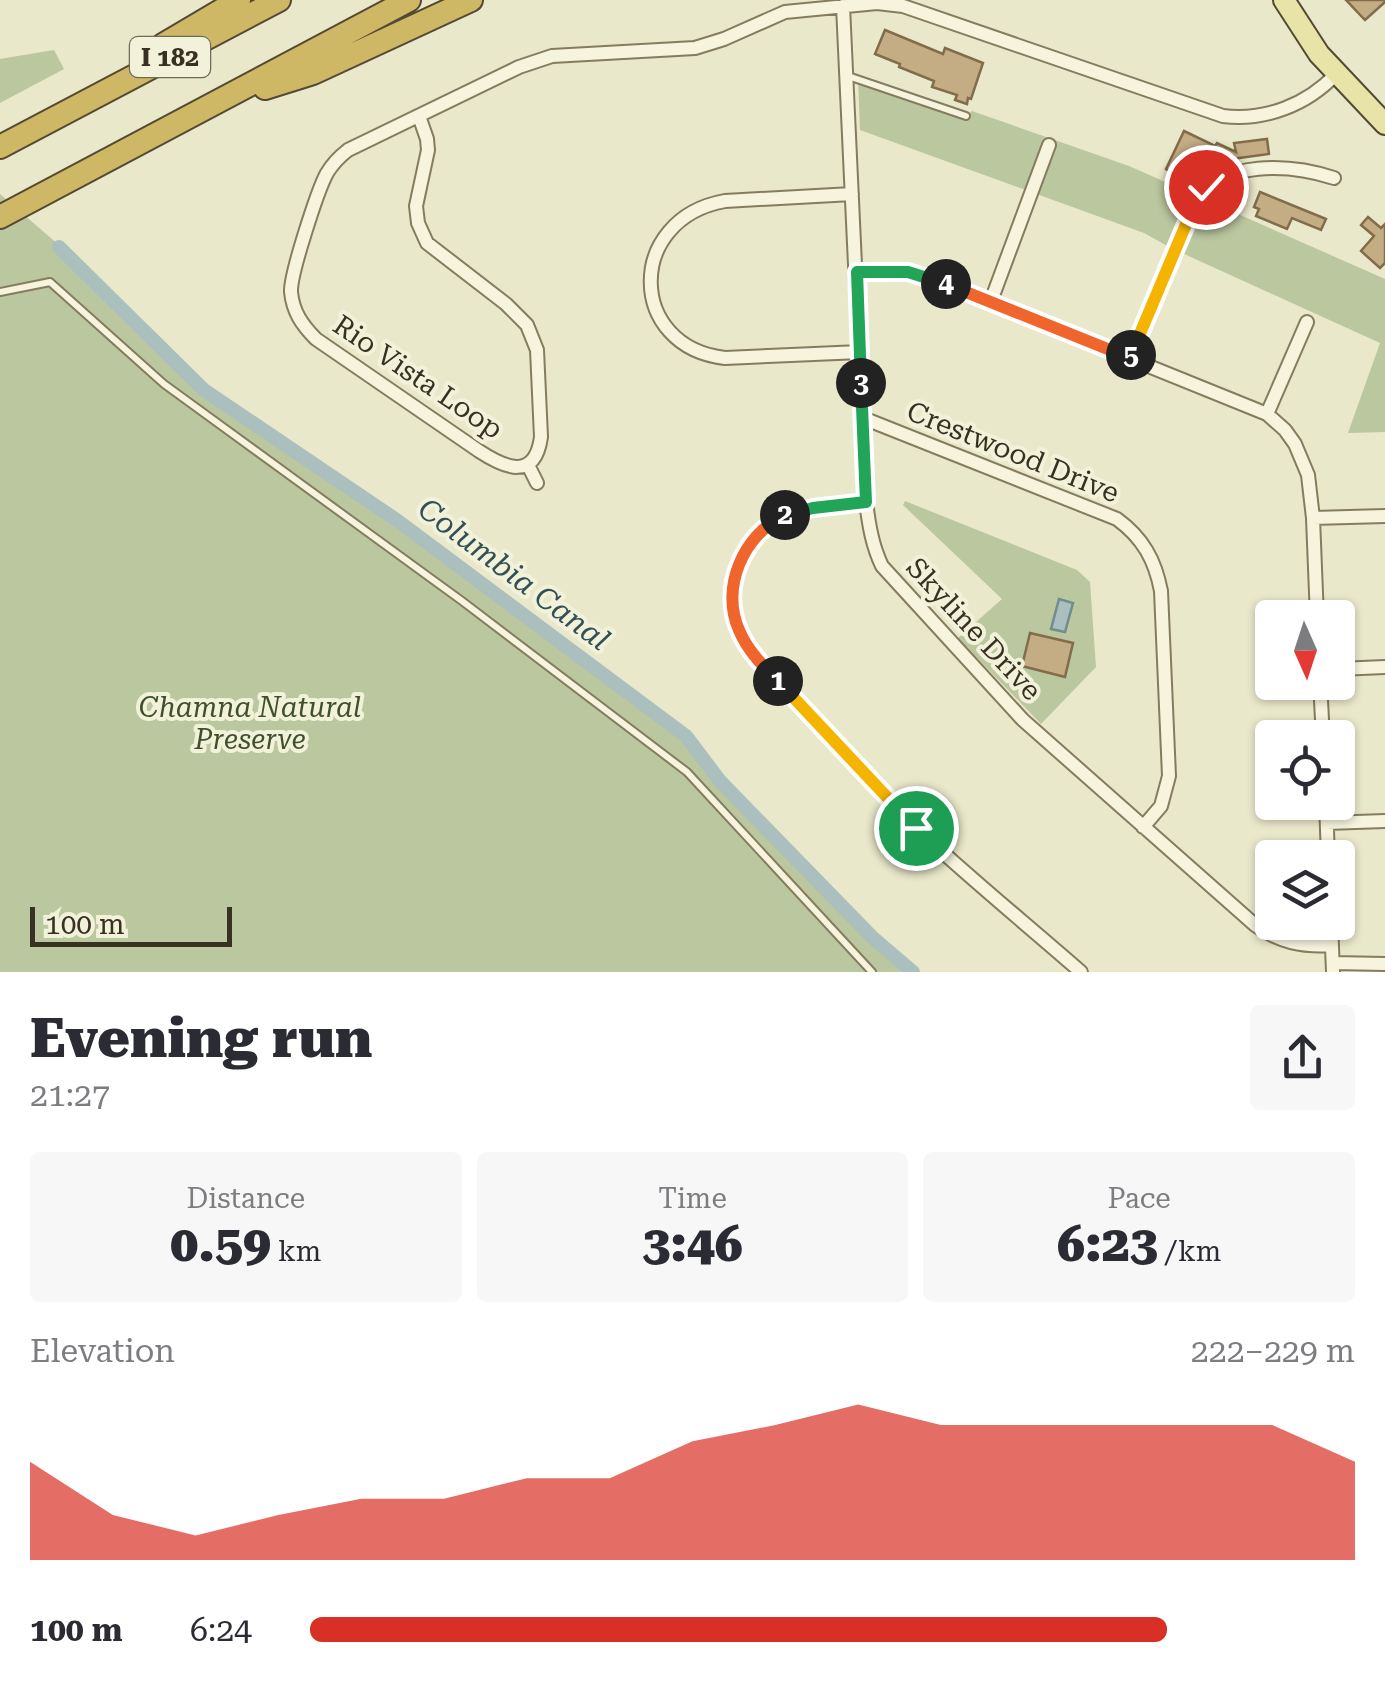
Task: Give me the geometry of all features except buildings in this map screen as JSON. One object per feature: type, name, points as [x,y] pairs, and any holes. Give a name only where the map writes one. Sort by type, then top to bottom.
[{"type":"highway","points":[[62,115],[132,64],[239,0]]},
{"type":"highway","name":"I 182","points":[[0,148],[278,0]]},
{"type":"highway","name":"I 182","points":[[0,218],[408,0]]},
{"type":"highway","points":[[204,108],[312,73],[470,0]]},
{"type":"main road","points":[[1284,0],[1319,54],[1385,124]]},
{"type":"street","points":[[419,116],[520,67],[552,56],[695,48],[785,12],[889,3],[1230,117],[1261,115],[1300,103],[1336,74]]},
{"type":"street","name":"Skyline Drive","points":[[842,6],[866,502],[869,528],[882,566],[1024,720],[1255,925],[1271,936],[1304,946],[1332,945]]},
{"type":"street","name":"Rio Vista Loop","points":[[419,116],[428,150],[416,206],[422,234],[435,250],[520,316],[535,342],[541,437],[536,458],[528,465],[505,465],[479,451],[316,338],[295,312],[291,283],[326,176],[336,159],[419,116]]},
{"type":"street","points":[[991,301],[1049,145]]},
{"type":"street","points":[[1130,358],[1195,203],[1206,187],[1235,173],[1281,167],[1334,178]]},
{"type":"street","points":[[852,194],[708,204],[675,224],[660,240],[650,278],[658,315],[669,330],[680,341],[710,356],[860,352]]},
{"type":"street","points":[[857,272],[926,276],[1267,414],[1296,444],[1304,462],[1311,491],[1316,600]]},
{"type":"street","points":[[1267,414],[1307,322]]},
{"type":"street","name":"Crestwood Drive","points":[[863,418],[1117,519],[1146,548],[1161,591],[1169,776],[1161,806],[1143,826]]},
{"type":"street","points":[[528,465],[536,483]]},
{"type":"street","points":[[866,502],[792,512],[764,528],[738,565],[734,580],[738,630],[757,659],[897,810],[1080,972]]},
{"type":"street","points":[[1312,518],[1385,516]]},
{"type":"street","points":[[1355,668],[1385,667]]},
{"type":"street","points":[[1328,840],[1327,822],[1385,821]]},
{"type":"street","points":[[1332,940],[1333,967],[1385,964]]},
{"type":"lane","points":[[847,75],[966,116]]},
{"type":"lane","points":[[0,292],[50,282],[164,384],[462,601],[687,772],[872,972]]},
{"type":"green space","points":[[54,50],[64,69],[0,103],[0,59]]},
{"type":"green space","points":[[858,79],[966,116],[972,111],[1129,166],[1385,279],[1385,432],[1348,433],[1380,343],[1144,233],[860,130]]},
{"type":"green space","name":"Chamna Natural Preserve","points":[[0,194],[60,246],[204,390],[398,521],[686,736],[720,781],[872,937],[913,972],[0,972]]},
{"type":"green space","points":[[905,501],[1077,570],[1090,582],[1096,667],[1041,724],[958,638],[1002,599],[903,505]]},
{"type":"shaded area","points":[[1059,599],[1073,603],[1065,632],[1051,629]]},
{"type":"waterway","name":"Columbia Canal","points":[[59,247],[204,390],[398,521],[686,736],[720,781],[872,937],[913,972]]},
{"type":"route","points":[[916,828],[757,659],[738,630],[734,614],[738,565],[764,528],[792,512],[866,502],[857,272],[926,276],[1130,358],[1195,203],[1206,187]]}]
